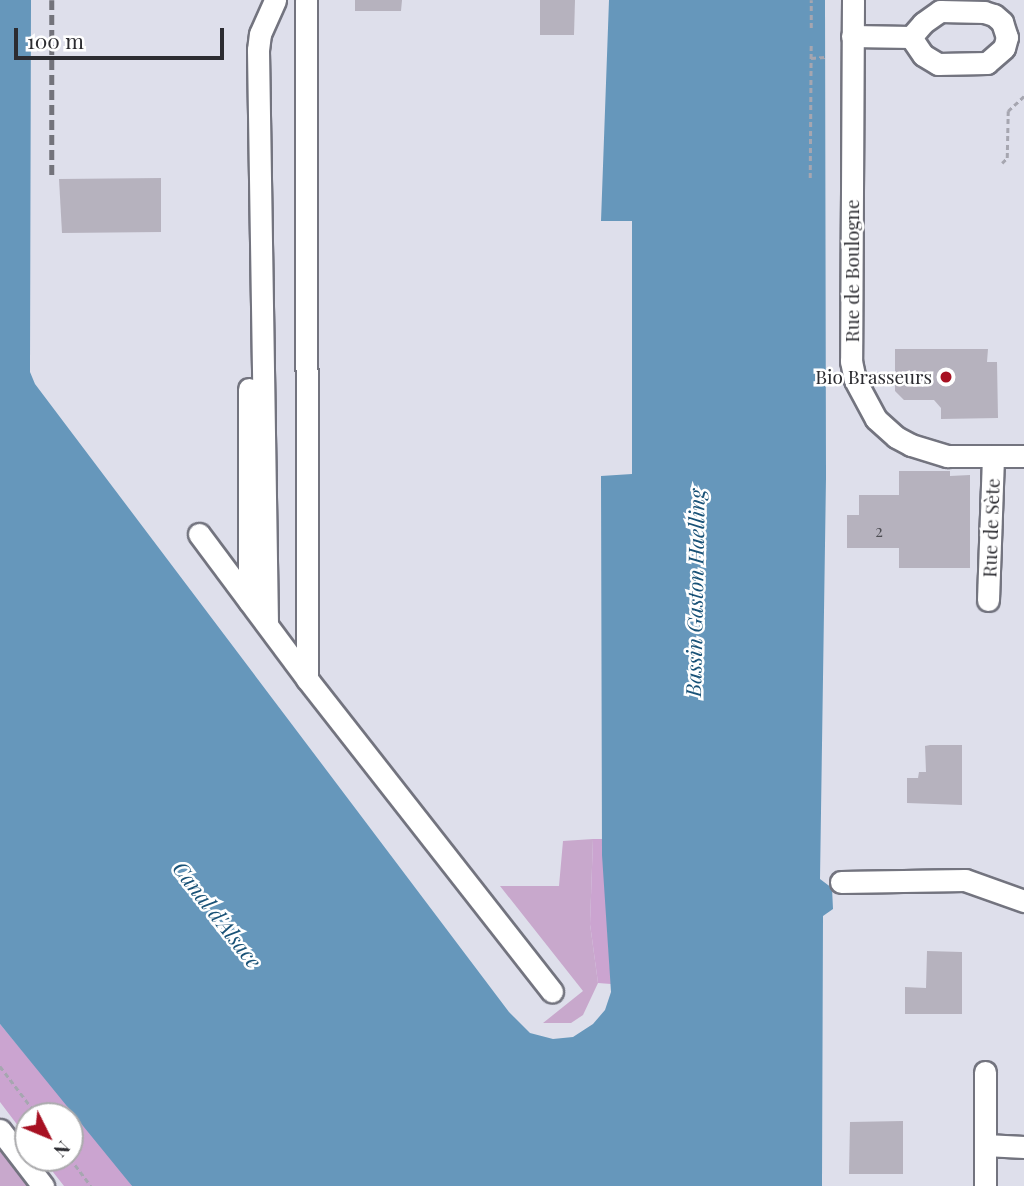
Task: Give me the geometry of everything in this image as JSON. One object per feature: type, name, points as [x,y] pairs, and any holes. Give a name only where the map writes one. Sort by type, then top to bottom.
[{"type":"street","points":[[249,601],[248,68],[250,37],[262,0]]},
{"type":"street","points":[[267,624],[258,50],[260,34],[275,0]]},
{"type":"street","points":[[261,230],[269,186],[268,61],[272,28],[284,0]]},
{"type":"street","points":[[306,0],[307,679]]},
{"type":"street","name":"Rue de Boulogne","points":[[853,0],[851,360],[855,380],[876,419],[896,438],[937,454],[1024,456]]},
{"type":"street","points":[[911,37],[923,23],[940,11],[984,12],[1002,22],[1024,24]]},
{"type":"street","points":[[911,37],[923,55],[938,64],[986,63],[1014,49],[1002,22]]},
{"type":"street","points":[[852,36],[911,37]]},
{"type":"street","name":"Rue de Sète","points":[[988,600],[993,456]]},
{"type":"street","points":[[199,534],[307,679],[552,991]]},
{"type":"street","points":[[841,882],[965,880],[1024,901]]},
{"type":"street","points":[[985,1072],[985,1186]]},
{"type":"street","points":[[0,1130],[43,1186]]},
{"type":"street","points":[[985,1145],[1024,1147]]},
{"type":"path","points":[[811,0],[811,28]]},
{"type":"path","points":[[810,178],[811,45]]},
{"type":"path","points":[[811,58],[825,57]]},
{"type":"path","points":[[1002,163],[1007,158],[1008,111],[1024,96]]},
{"type":"path","points":[[0,1066],[27,1102]]},
{"type":"shaded area","points":[[593,839],[590,924],[598,983],[583,1015],[571,1023],[543,1023],[583,991],[500,886],[559,886],[563,841]]},
{"type":"shaded area","points":[[593,839],[602,839],[611,984],[598,983],[590,924]]},
{"type":"shaded area","points":[[0,1024],[65,1102],[14,1102],[14,1120],[0,1102]]},
{"type":"shaded area","points":[[0,1117],[14,1136],[14,1172],[41,1172],[51,1186],[0,1186]]},
{"type":"shaded area","points":[[84,1125],[132,1186],[64,1186],[53,1172],[84,1172]]},
{"type":"water","points":[[0,0],[31,0],[30,372],[35,384],[509,1012],[530,1033],[553,1039],[573,1037],[593,1024],[605,1010],[611,992],[602,855],[601,476],[632,474],[632,221],[601,221],[609,0],[825,0],[826,478],[820,879],[832,888],[833,909],[823,916],[822,1186],[132,1186],[84,1127],[84,1102],[64,1102],[0,1024]]},
{"type":"building","points":[[355,0],[402,0],[401,11],[355,11]]},
{"type":"building","points":[[540,0],[575,0],[574,35],[540,35]]},
{"type":"building","points":[[161,178],[161,232],[62,233],[59,179]]},
{"type":"building","name":"Bio Brasseurs","points":[[895,349],[988,349],[987,362],[997,362],[998,418],[941,419],[941,408],[934,400],[904,400],[895,391]]},
{"type":"building","points":[[899,471],[950,471],[950,476],[970,475],[970,568],[899,568],[899,548],[847,548],[847,515],[859,515],[859,495],[899,495]]},
{"type":"building","points":[[962,745],[962,805],[907,803],[907,778],[918,778],[919,772],[926,772],[925,746]]},
{"type":"building","points":[[927,951],[962,952],[962,1014],[905,1014],[905,987],[926,988]]},
{"type":"building","points":[[903,1121],[903,1174],[849,1174],[850,1122]]},
{"type":"railway","points":[[52,0],[52,179]]},
{"type":"place","name":"Bio Brasseurs","points":[[946,377]]},
{"type":"water label","name":"Bassin Gaston Haelling","points":[[694,593]]},
{"type":"water label","name":"Canal d'Alsace","points":[[218,914]]}]
